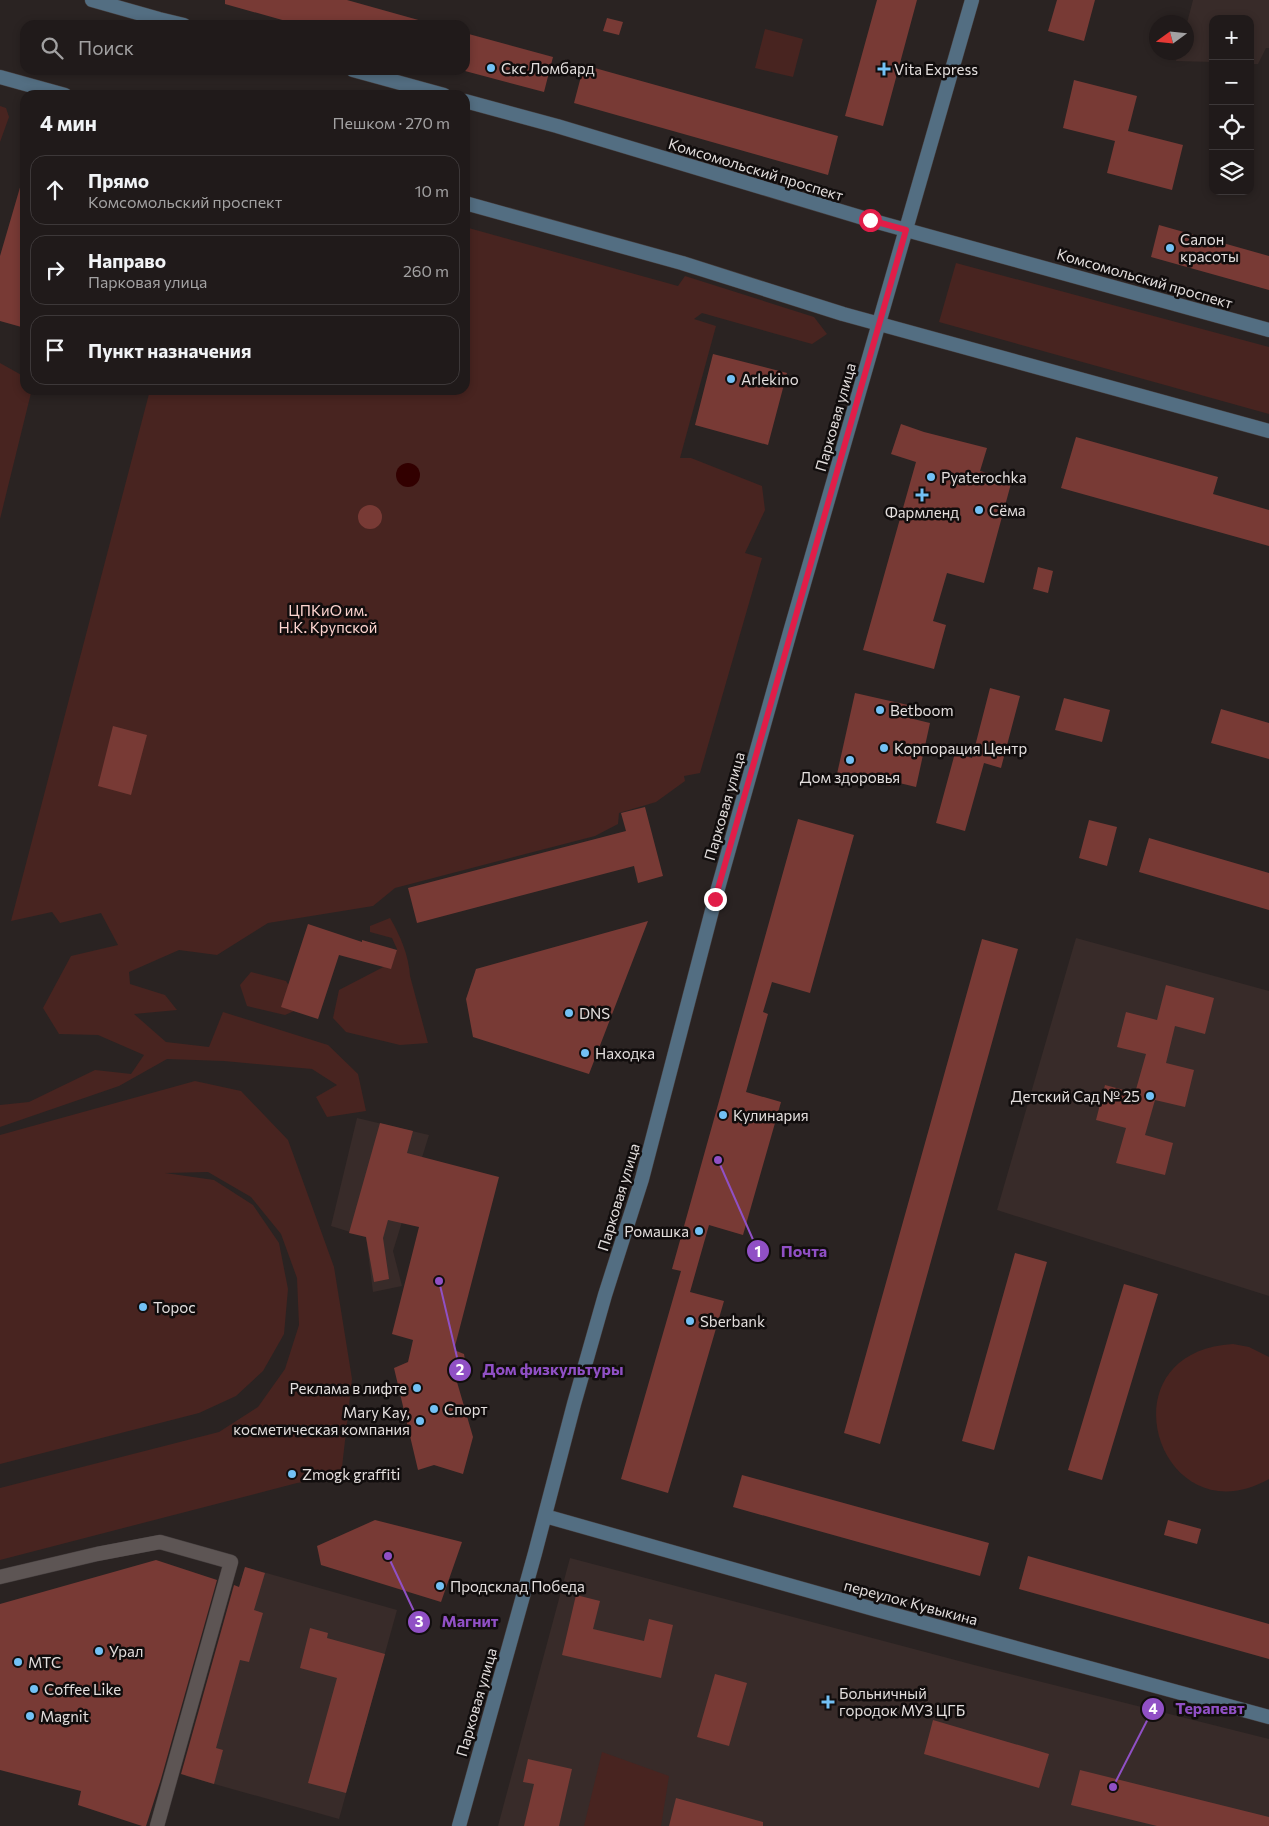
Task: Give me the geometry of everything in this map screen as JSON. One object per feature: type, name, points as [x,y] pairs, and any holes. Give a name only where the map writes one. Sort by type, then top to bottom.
[{"type":"main road","points":[[92,0],[166,20]]},
{"type":"main road","name":"Парковая улица","points":[[459,1826],[605,1296],[642,1179],[718,890],[972,0]]},
{"type":"main road","points":[[371,75],[426,90]]},
{"type":"main road","points":[[0,77],[46,90]]},
{"type":"main road","name":"Комсомольский проспект","points":[[470,102],[906,230],[1269,330]]},
{"type":"main road","points":[[470,204],[682,263],[843,314],[1269,431]]},
{"type":"main road","name":"переулок Кувыкина","points":[[545,1516],[877,1610],[1269,1716]]},
{"type":"street","points":[[0,1577],[97,1554],[160,1542],[231,1562],[157,1826]]},
{"type":"shaded area","points":[[1193,0],[1269,0],[1269,48],[1266,48],[1258,64],[1254,64],[1254,15],[1209,15],[1209,62],[1176,61],[1194,60],[1194,15],[1189,15]]},
{"type":"shaded area","points":[[408,463],[417,466],[420,475],[417,484],[408,487],[399,484],[396,475],[399,466]]},
{"type":"shaded area","name":"Детский Сад № 25","points":[[1076,938],[1269,991],[1269,1296],[997,1210]]},
{"type":"shaded area","points":[[357,1118],[429,1135],[393,1251],[402,1286],[373,1292],[366,1237],[331,1226]]},
{"type":"shaded area","name":"Больничный городок МУЗ ЦГБ","points":[[570,1558],[978,1666],[1269,1739],[1269,1826],[498,1826]]},
{"type":"shaded area","points":[[245,1567],[397,1610],[339,1819],[186,1776]]},
{"type":"green space","points":[[765,29],[803,39],[793,77],[755,68]]},
{"type":"green space","points":[[0,106],[6,108],[9,117],[0,142]]},
{"type":"green space","name":"ЦПКиО им. Н.К. Крупской","points":[[470,228],[678,286],[685,276],[814,317],[827,334],[812,344],[702,313],[694,319],[716,326],[680,458],[691,458],[762,486],[765,510],[745,553],[762,558],[700,773],[684,776],[685,781],[656,802],[619,813],[618,824],[595,836],[395,888],[373,906],[268,923],[217,955],[179,950],[129,972],[130,984],[165,995],[177,1010],[134,1014],[166,1042],[209,1047],[223,1012],[328,1045],[358,1074],[366,1111],[327,1117],[316,1097],[337,1085],[312,1069],[224,1061],[167,1059],[119,1086],[0,1127],[0,1105],[29,1102],[95,1070],[131,1074],[144,1055],[98,1035],[59,1034],[43,1008],[71,956],[118,945],[101,913],[60,923],[52,912],[11,921],[149,395],[470,395]]},
{"type":"green space","points":[[956,263],[1269,347],[1269,414],[939,322]]},
{"type":"green space","points":[[0,363],[20,374],[20,395],[31,395],[0,519]]},
{"type":"green space","points":[[390,918],[406,953],[410,976],[428,1043],[400,1045],[346,1032],[333,1018],[339,990],[393,962],[397,949],[392,938],[370,932],[370,926]]},
{"type":"green space","points":[[251,972],[286,981],[303,1007],[285,1015],[247,1006],[240,985]]},
{"type":"green space","name":"Торос","points":[[195,1081],[241,1091],[288,1140],[334,1267],[352,1379],[341,1476],[297,1483],[0,1560],[0,1488],[219,1432],[258,1407],[285,1369],[299,1325],[297,1278],[281,1234],[251,1197],[208,1172],[165,1173],[214,1180],[253,1205],[279,1243],[288,1289],[284,1334],[263,1371],[236,1396],[199,1413],[0,1464],[0,1135]]},
{"type":"green space","points":[[1233,1344],[1249,1347],[1269,1357],[1269,1479],[1230,1491],[1198,1485],[1174,1466],[1160,1438],[1156,1407],[1167,1377],[1192,1355]]},
{"type":"green space","points":[[602,1752],[669,1776],[661,1826],[584,1826]]},
{"type":"building","points":[[225,0],[347,0],[418,20],[282,20],[225,4]]},
{"type":"building","points":[[877,0],[917,0],[883,126],[845,116]]},
{"type":"building","points":[[1057,0],[1095,0],[1084,41],[1048,31]]},
{"type":"building","points":[[607,18],[623,22],[619,35],[603,31]]},
{"type":"building","points":[[470,34],[553,57],[544,92],[470,72]]},
{"type":"building","points":[[584,65],[838,136],[828,175],[574,103]]},
{"type":"building","points":[[1074,80],[1137,96],[1128,131],[1183,145],[1172,190],[1107,173],[1115,141],[1063,128]]},
{"type":"building","points":[[20,187],[20,327],[0,321],[0,256]]},
{"type":"building","points":[[1159,225],[1269,256],[1269,290],[1151,257]]},
{"type":"building","points":[[713,354],[787,373],[768,445],[695,425]]},
{"type":"building","points":[[901,424],[924,432],[987,448],[980,471],[1012,480],[984,583],[947,573],[933,621],[946,625],[934,669],[863,650],[916,462],[891,454]]},
{"type":"building","points":[[1076,437],[1218,477],[1213,494],[1269,510],[1269,546],[1061,488]]},
{"type":"building","points":[[370,505],[378,509],[382,517],[378,525],[370,529],[362,525],[358,517],[362,509]]},
{"type":"building","points":[[1038,567],[1053,571],[1048,593],[1033,589]]},
{"type":"building","points":[[990,688],[1020,696],[1001,768],[984,763],[965,831],[936,823],[955,753],[972,758]]},
{"type":"building","name":"Корпорация Центр","points":[[855,693],[908,705],[905,717],[930,723],[916,787],[891,781],[890,786],[837,774]]},
{"type":"building","points":[[1064,698],[1110,710],[1102,742],[1055,730]]},
{"type":"building","points":[[1221,709],[1269,723],[1269,759],[1211,743]]},
{"type":"building","points":[[113,726],[147,735],[131,795],[98,786]]},
{"type":"building","points":[[645,807],[663,876],[638,883],[634,866],[417,923],[408,888],[626,831],[621,813]]},
{"type":"building","points":[[798,819],[854,835],[810,993],[772,982],[763,1012],[768,1014],[746,1092],[781,1102],[743,1235],[709,1225],[690,1292],[724,1301],[668,1493],[621,1479],[681,1271],[672,1269]]},
{"type":"building","points":[[1089,820],[1117,827],[1107,866],[1079,858]]},
{"type":"building","points":[[1149,838],[1269,873],[1269,910],[1139,872]]},
{"type":"building","points":[[648,921],[589,1074],[473,1037],[466,999],[476,969]]},
{"type":"building","points":[[308,924],[362,942],[362,940],[397,950],[391,969],[339,955],[318,1019],[281,1007]]},
{"type":"building","points":[[982,939],[1018,949],[880,1444],[844,1433]]},
{"type":"building","points":[[1166,985],[1214,998],[1205,1034],[1175,1026],[1166,1063],[1194,1070],[1185,1107],[1155,1100],[1145,1135],[1173,1143],[1165,1175],[1116,1163],[1126,1128],[1096,1120],[1105,1085],[1135,1093],[1146,1054],[1117,1047],[1126,1012],[1157,1020]]},
{"type":"building","points":[[380,1123],[413,1131],[407,1153],[499,1177],[454,1350],[464,1354],[468,1379],[457,1382],[473,1437],[463,1474],[434,1465],[418,1470],[394,1368],[408,1362],[413,1340],[392,1334],[419,1227],[388,1220],[383,1238],[389,1279],[374,1282],[366,1237],[349,1233]]},
{"type":"building","points":[[1015,1253],[1047,1262],[994,1450],[962,1441]]},
{"type":"building","points":[[1124,1284],[1158,1294],[1102,1480],[1068,1470]]},
{"type":"building","points":[[742,1475],[989,1543],[980,1576],[733,1507]]},
{"type":"building","points":[[375,1520],[462,1542],[441,1602],[321,1565],[317,1546]]},
{"type":"building","points":[[1168,1520],[1201,1529],[1197,1544],[1164,1535]]},
{"type":"building","points":[[1028,1556],[1269,1624],[1269,1659],[1019,1589]]},
{"type":"building","name":"Урал","points":[[156,1560],[217,1580],[161,1779],[146,1826],[142,1826],[78,1805],[81,1791],[0,1770],[0,1604]]},
{"type":"building","points":[[245,1567],[265,1573],[254,1610],[263,1613],[249,1662],[240,1660],[216,1748],[223,1750],[214,1784],[181,1774],[234,1585],[239,1587]]},
{"type":"building","points":[[576,1595],[600,1601],[593,1629],[644,1641],[649,1619],[673,1625],[661,1678],[562,1655]]},
{"type":"building","points":[[310,1628],[328,1633],[327,1638],[385,1654],[346,1793],[308,1783],[337,1678],[300,1668]]},
{"type":"building","points":[[715,1674],[747,1683],[729,1746],[697,1737]]},
{"type":"building","points":[[933,1720],[1049,1754],[1039,1788],[924,1754]]},
{"type":"building","points":[[528,1759],[572,1769],[559,1826],[524,1826],[534,1784],[523,1782]]},
{"type":"building","points":[[1080,1770],[1269,1817],[1269,1826],[1157,1826],[1071,1805]]},
{"type":"building","points":[[676,1798],[763,1822],[763,1826],[669,1826]]},
{"type":"place","name":"Скс Ломбард","points":[[491,68]]},
{"type":"place","name":"Vita Express","points":[[884,69]]},
{"type":"place","name":"Салон красоты","points":[[1170,248]]},
{"type":"place","name":"Arlekino","points":[[731,379]]},
{"type":"place","name":"Pyaterochka","points":[[931,477]]},
{"type":"place","name":"Фармленд","points":[[922,495]]},
{"type":"place","name":"Сёма","points":[[979,510]]},
{"type":"place","name":"Betboom","points":[[880,710]]},
{"type":"place","name":"Корпорация Центр","points":[[884,748]]},
{"type":"place","name":"Дом здоровья","points":[[850,760]]},
{"type":"place","name":"DNS","points":[[569,1013]]},
{"type":"place","name":"Находка","points":[[585,1053]]},
{"type":"place","name":"Детский Сад № 25","points":[[1150,1096]]},
{"type":"place","name":"Кулинария","points":[[723,1115]]},
{"type":"place","name":"Почта","points":[[718,1160]]},
{"type":"place","name":"Ромашка","points":[[699,1231]]},
{"type":"place","name":"Дом физкультуры","points":[[439,1281]]},
{"type":"place","name":"Торос","points":[[143,1307]]},
{"type":"place","name":"Sberbank","points":[[690,1321]]},
{"type":"place","name":"Реклама в лифте","points":[[417,1388]]},
{"type":"place","name":"Спорт","points":[[434,1409]]},
{"type":"place","name":"Mary Kay, косметическая компания","points":[[420,1421]]},
{"type":"place","name":"Zmogk graffiti","points":[[292,1474]]},
{"type":"place","name":"Магнит","points":[[388,1556]]},
{"type":"place","name":"Продсклад Победа","points":[[440,1586]]},
{"type":"place","name":"Урал","points":[[99,1651]]},
{"type":"place","name":"МТС","points":[[18,1662]]},
{"type":"place","name":"Coffee Like","points":[[34,1689]]},
{"type":"place","name":"Больничный городок МУЗ ЦГБ","points":[[828,1702]]},
{"type":"place","name":"Magnit","points":[[30,1716]]},
{"type":"place","name":"Терапевт","points":[[1113,1787]]},
{"type":"route","points":[[715,899],[906,230],[870,220]]}]
